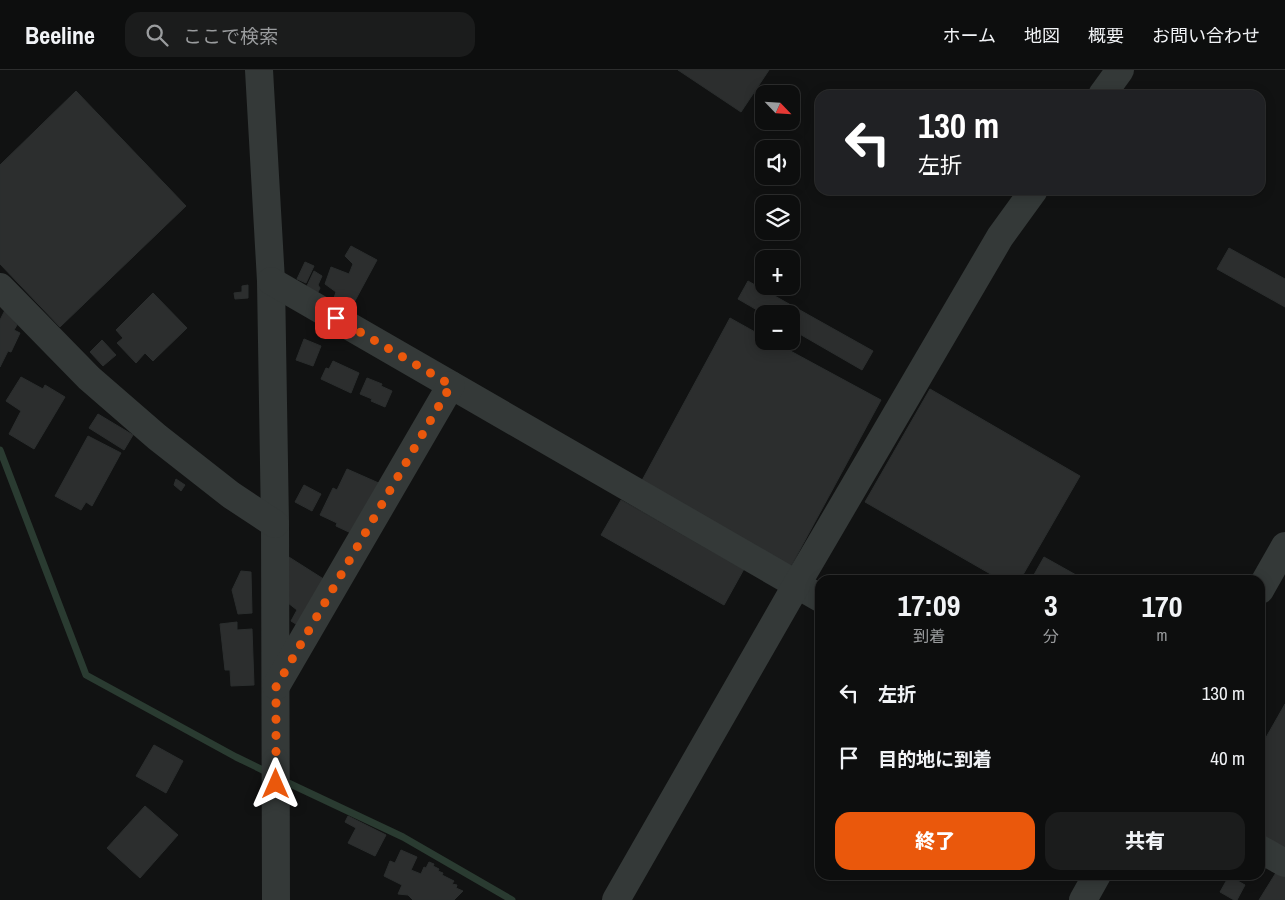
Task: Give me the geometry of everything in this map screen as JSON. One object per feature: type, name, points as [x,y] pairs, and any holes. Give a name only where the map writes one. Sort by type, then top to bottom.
[{"type":"street","points":[[259,70],[271,281],[275,524],[276,900]]},
{"type":"street","points":[[1106,90],[1120,70]]},
{"type":"street","points":[[818,575],[1000,237],[1030,195]]},
{"type":"street","points":[[271,281],[809,591]]},
{"type":"street","points":[[0,287],[89,378],[157,437],[231,494],[275,524]]},
{"type":"street","points":[[276,687],[451,385]]},
{"type":"street","points":[[1265,581],[1285,546]]},
{"type":"street","points":[[616,900],[815,580]]},
{"type":"street","points":[[1265,853],[1285,863]]},
{"type":"street","points":[[1083,900],[1094,880]]},
{"type":"building","points":[[678,70],[769,70],[759,85],[755,85],[755,91],[741,112]]},
{"type":"building","points":[[76,91],[186,206],[60,327],[0,264],[0,165]]},
{"type":"building","points":[[351,246],[377,260],[350,310],[333,301],[336,292],[325,284],[331,267],[349,274],[353,264],[345,256]]},
{"type":"building","points":[[1229,248],[1285,279],[1285,307],[1217,269]]},
{"type":"building","points":[[305,262],[314,266],[306,283],[297,279]]},
{"type":"building","points":[[314,271],[322,276],[317,294],[306,288]]},
{"type":"building","points":[[748,281],[755,285],[755,295],[773,295],[791,305],[755,305],[755,309],[738,299]]},
{"type":"building","points":[[248,285],[248,298],[235,299],[234,293],[242,292],[242,286]]},
{"type":"building","points":[[153,293],[187,328],[153,361],[145,353],[136,363],[117,343],[123,338],[116,330]]},
{"type":"building","points":[[5,310],[17,325],[14,330],[20,333],[11,352],[8,351],[0,367],[0,320]]},
{"type":"building","points":[[800,310],[873,351],[862,370],[800,334]]},
{"type":"building","points":[[730,318],[755,332],[755,350],[789,350],[881,400],[790,568],[639,486]]},
{"type":"building","points":[[304,339],[321,346],[313,366],[296,360]]},
{"type":"building","points":[[102,340],[116,355],[103,366],[90,352]]},
{"type":"building","points":[[333,361],[359,373],[351,393],[321,379],[326,368],[329,369]]},
{"type":"building","points":[[21,377],[43,389],[45,385],[65,397],[34,449],[9,434],[21,411],[6,401]]},
{"type":"building","points":[[367,378],[382,384],[381,386],[392,391],[385,407],[360,394]]},
{"type":"building","points":[[930,389],[1080,476],[1023,575],[992,575],[865,502]]},
{"type":"building","points":[[98,414],[133,435],[124,450],[89,428]]},
{"type":"building","points":[[88,436],[121,453],[92,506],[86,502],[81,510],[55,496]]},
{"type":"building","points":[[347,469],[381,484],[353,534],[336,526],[337,523],[320,515],[333,488],[337,490]]},
{"type":"building","points":[[176,479],[185,485],[181,491],[174,485]]},
{"type":"building","points":[[304,485],[321,494],[312,511],[295,502]]},
{"type":"building","points":[[621,500],[744,569],[724,605],[601,535]]},
{"type":"building","points":[[281,552],[333,585],[307,631],[291,621],[297,610],[283,599]]},
{"type":"building","points":[[1044,557],[1076,575],[1034,575]]},
{"type":"building","points":[[241,571],[251,572],[252,613],[238,614],[232,590]]},
{"type":"building","points":[[237,622],[237,630],[252,629],[254,685],[231,686],[230,670],[225,670],[220,624]]},
{"type":"building","points":[[1285,704],[1285,848],[1265,837],[1265,739]]},
{"type":"building","points":[[154,745],[183,761],[166,793],[136,776]]},
{"type":"building","points":[[145,806],[178,835],[140,878],[107,848]]},
{"type":"building","points":[[348,816],[386,835],[375,856],[348,843],[356,828],[345,822]]},
{"type":"building","points":[[401,850],[417,857],[411,870],[421,874],[429,862],[434,864],[433,866],[439,869],[438,871],[443,873],[442,875],[454,881],[452,884],[457,885],[456,888],[463,891],[454,900],[413,900],[408,895],[398,894],[402,885],[384,876],[390,861],[395,863]]},
{"type":"building","points":[[1277,871],[1285,876],[1285,900],[1259,900]]},
{"type":"building","points":[[1227,880],[1236,880],[1245,885],[1237,900],[1220,892]]},
{"type":"waterway","points":[[0,450],[86,675],[236,757],[271,774]]},
{"type":"waterway","points":[[282,780],[403,837],[512,900]]},
{"type":"route","points":[[276,784],[276,687],[451,385],[336,318]]}]
